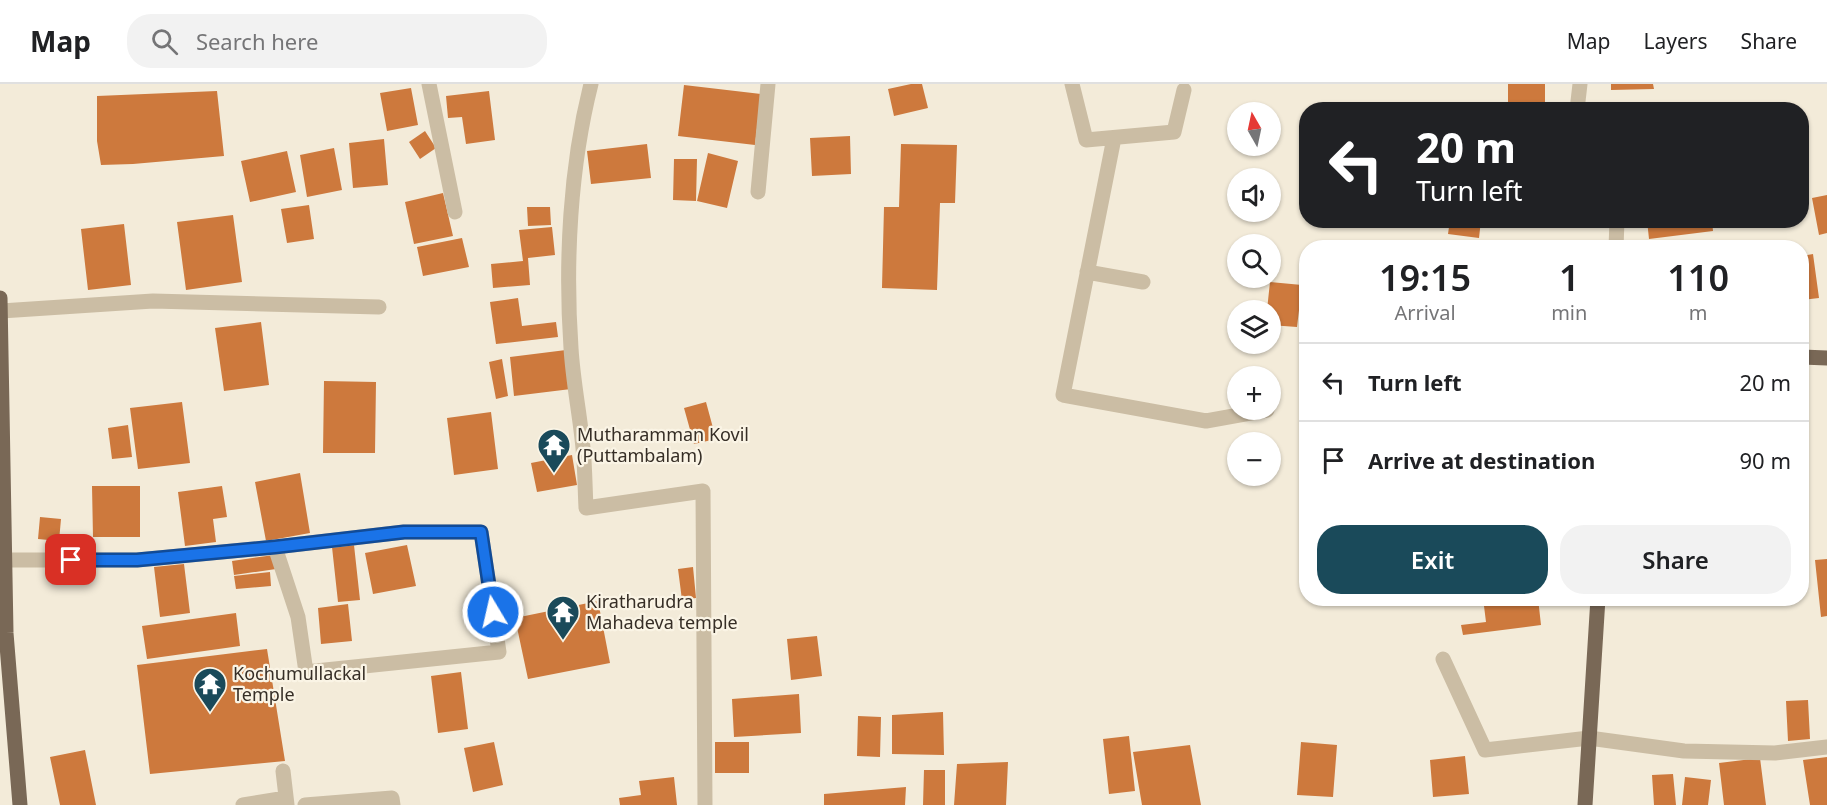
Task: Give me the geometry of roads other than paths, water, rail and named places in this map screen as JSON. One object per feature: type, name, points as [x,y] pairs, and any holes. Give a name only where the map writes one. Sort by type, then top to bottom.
[{"type":"main road","points":[[0,304],[6,560],[3,633],[20,805]]},
{"type":"main road","points":[[1809,357],[1827,358]]},
{"type":"main road","points":[[1585,805],[1597,606]]},
{"type":"street","points":[[429,84],[455,212]]},
{"type":"street","points":[[591,84],[581,126],[569,260],[568,302],[571,352],[584,450],[586,508],[703,491],[705,805]]},
{"type":"street","points":[[758,192],[768,84]]},
{"type":"street","points":[[1072,84],[1086,140],[1174,132],[1184,90]]},
{"type":"street","points":[[1578,102],[1580,84]]},
{"type":"street","points":[[1114,138],[1063,395],[1206,421],[1227,417]]},
{"type":"street","points":[[1087,272],[1143,282]]},
{"type":"street","points":[[0,304],[153,301],[379,307]]},
{"type":"street","points":[[6,560],[137,560],[404,532],[481,532],[499,652],[306,672],[298,617],[275,547]]},
{"type":"street","points":[[1443,659],[1485,750],[1589,738],[1684,752],[1775,753],[1827,747]]},
{"type":"street","points":[[243,805],[287,801],[283,771]]},
{"type":"street","points":[[305,805],[392,798],[393,805]]},
{"type":"place","name":"Mutharamman Kovil (Puttambalam)","points":[[554,474]]},
{"type":"place","name":"Kiratharudra Mahadeva temple","points":[[563,641]]},
{"type":"place","name":"Kochumullackal Temple","points":[[210,713]]}]
